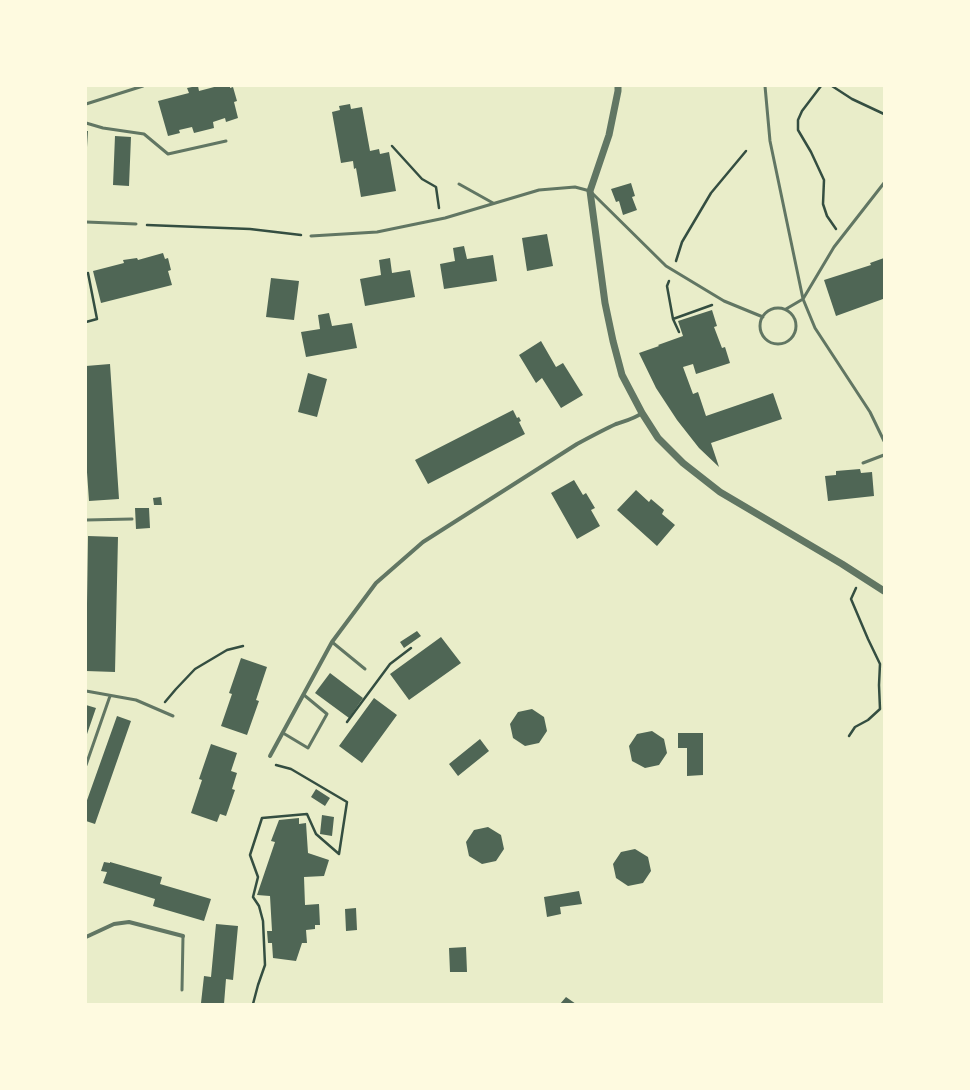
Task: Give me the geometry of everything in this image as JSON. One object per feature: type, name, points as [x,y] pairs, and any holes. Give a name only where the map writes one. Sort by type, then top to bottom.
[{"type":"street","points":[[618,86],[609,135],[590,191],[605,303],[613,341],[622,375],[642,414],[658,438],[683,463],[720,492],[842,564],[884,591]]},
{"type":"street","points":[[270,756],[332,642],[376,583],[423,542],[577,444],[601,431],[642,414]]},
{"type":"street","points":[[86,937],[114,924],[129,922],[182,936]]},
{"type":"lane","points":[[86,104],[143,86]]},
{"type":"lane","points":[[765,86],[770,141],[803,299],[815,328],[870,412],[884,441]]},
{"type":"lane","points":[[86,123],[104,128],[144,134],[168,154],[226,141]]},
{"type":"lane","points":[[786,310],[803,299],[834,247],[884,183]]},
{"type":"lane","points":[[458,184],[493,203]]},
{"type":"lane","points":[[311,236],[377,232],[441,219],[539,190],[575,187],[590,191],[666,266],[724,301],[762,317]]},
{"type":"lane","points":[[86,222],[136,224]]},
{"type":"lane","points":[[774,308],[786,310],[791,313],[796,324],[793,335],[789,340],[784,342],[772,342],[767,339],[761,329],[762,317],[774,308]]},
{"type":"lane","points":[[863,463],[884,454]]},
{"type":"lane","points":[[86,520],[132,519]]},
{"type":"lane","points":[[332,642],[365,669]]},
{"type":"lane","points":[[86,691],[136,700],[173,716]]},
{"type":"lane","points":[[283,733],[308,748],[326,714],[304,695]]},
{"type":"lane","points":[[86,765],[110,696]]},
{"type":"lane","points":[[182,936],[182,990]]},
{"type":"path","points":[[821,86],[802,111],[798,120],[798,130],[811,152],[824,180],[823,204],[827,216],[842,237]]},
{"type":"path","points":[[832,86],[884,114]]},
{"type":"path","points":[[392,146],[422,179],[436,187],[441,219]]},
{"type":"path","points":[[679,332],[673,319],[667,286],[674,270],[682,242],[710,193],[746,151]]},
{"type":"path","points":[[136,224],[250,229],[311,236]]},
{"type":"path","points":[[86,322],[97,319],[88,273]]},
{"type":"path","points":[[673,319],[724,301]]},
{"type":"path","points":[[849,736],[855,727],[868,720],[880,709],[880,664],[851,599],[856,587]]},
{"type":"path","points":[[159,710],[195,669],[227,650],[243,646]]},
{"type":"path","points":[[347,722],[390,664],[411,648]]},
{"type":"path","points":[[253,1004],[265,965],[263,921],[259,906],[253,897],[258,877],[250,855],[262,818],[307,814],[316,834],[339,854],[347,802],[291,769],[275,765]]},
{"type":"building","points":[[198,86],[199,91],[218,86],[233,87],[237,101],[234,102],[238,118],[226,122],[225,118],[213,122],[214,128],[194,133],[192,127],[179,130],[180,133],[168,136],[158,101],[189,93],[187,88]]},
{"type":"building","points":[[350,104],[351,109],[362,107],[370,151],[379,149],[380,154],[389,152],[396,191],[361,197],[356,168],[354,169],[353,161],[341,163],[332,112],[340,110],[339,106]]},
{"type":"building","points":[[86,131],[88,131],[87,147],[86,147]]},
{"type":"building","points":[[115,136],[131,137],[129,186],[113,185]]},
{"type":"building","points":[[631,183],[635,196],[632,197],[637,210],[623,215],[619,201],[616,202],[611,189]]},
{"type":"building","points":[[547,234],[553,266],[527,271],[522,238]]},
{"type":"building","points":[[464,246],[467,259],[493,255],[497,281],[444,289],[440,264],[455,261],[453,248]]},
{"type":"building","points":[[163,253],[165,259],[168,258],[171,270],[168,271],[172,285],[101,303],[93,271],[124,263],[123,260],[137,258],[138,260]]},
{"type":"building","points":[[390,258],[392,273],[410,270],[415,297],[365,306],[360,279],[381,275],[379,260]]},
{"type":"building","points":[[884,258],[884,302],[883,299],[836,316],[824,280],[871,265],[870,263]]},
{"type":"building","points":[[271,278],[299,281],[294,320],[266,317]]},
{"type":"building","points":[[712,310],[717,326],[714,327],[722,348],[725,347],[730,363],[696,374],[693,364],[683,367],[693,394],[698,392],[706,416],[773,393],[782,419],[711,443],[719,467],[699,448],[677,420],[656,388],[639,353],[683,336],[678,321]]},
{"type":"building","points":[[329,313],[332,326],[352,323],[357,348],[306,357],[301,332],[320,329],[318,315]]},
{"type":"building","points":[[541,341],[556,367],[563,363],[583,395],[561,408],[542,378],[536,383],[519,355]]},
{"type":"building","points":[[110,364],[119,499],[89,501],[86,458],[86,366]]},
{"type":"building","points":[[308,373],[327,379],[317,417],[298,412]]},
{"type":"building","points":[[513,410],[517,418],[519,417],[521,421],[519,422],[525,434],[428,484],[415,460]]},
{"type":"building","points":[[860,469],[861,473],[872,472],[874,496],[828,501],[825,476],[836,475],[836,471]]},
{"type":"building","points":[[574,480],[583,495],[586,493],[595,508],[591,510],[600,526],[577,539],[551,493]]},
{"type":"building","points":[[636,490],[649,502],[651,499],[664,510],[662,514],[675,525],[657,546],[617,510]]},
{"type":"building","points":[[161,497],[162,505],[154,505],[153,498]]},
{"type":"building","points":[[135,508],[149,508],[150,528],[136,529]]},
{"type":"building","points":[[88,536],[118,537],[115,672],[86,671]]},
{"type":"building","points":[[417,631],[421,636],[404,648],[400,642]]},
{"type":"building","points":[[441,637],[461,663],[409,700],[390,674]]},
{"type":"building","points":[[241,658],[267,667],[256,700],[259,701],[247,735],[221,726],[232,694],[229,693]]},
{"type":"building","points":[[330,673],[363,698],[349,718],[315,693]]},
{"type":"building","points":[[374,698],[397,715],[362,763],[339,746]]},
{"type":"building","points":[[86,705],[96,708],[86,737]]},
{"type":"building","points":[[532,709],[544,717],[547,731],[539,743],[525,746],[513,738],[510,724],[518,712]]},
{"type":"building","points":[[117,716],[131,721],[95,824],[86,821],[86,803]]},
{"type":"building","points":[[652,731],[664,739],[667,753],[659,765],[645,768],[632,761],[629,746],[637,734]]},
{"type":"building","points":[[678,733],[703,733],[703,775],[687,776],[687,748],[678,748]]},
{"type":"building","points":[[480,739],[489,751],[458,776],[449,764]]},
{"type":"building","points":[[211,744],[237,753],[231,771],[237,773],[232,789],[235,790],[226,816],[220,814],[217,822],[191,813],[202,780],[199,779]]},
{"type":"building","points":[[316,789],[330,798],[325,806],[311,797]]},
{"type":"building","points":[[322,815],[334,817],[332,836],[320,834]]},
{"type":"building","points":[[299,818],[299,824],[306,823],[308,853],[329,860],[324,876],[304,877],[305,905],[319,904],[320,925],[315,925],[315,929],[306,930],[307,943],[302,943],[296,961],[273,958],[272,943],[268,943],[267,931],[272,931],[270,896],[257,895],[275,842],[271,841],[279,820]]},
{"type":"building","points":[[488,827],[501,835],[504,849],[496,861],[482,864],[469,856],[466,842],[474,830]]},
{"type":"building","points":[[635,849],[648,857],[651,871],[643,883],[628,886],[616,878],[613,864],[621,852]]},
{"type":"building","points":[[104,862],[110,862],[162,877],[160,884],[211,899],[204,921],[153,906],[155,899],[103,883],[107,872],[101,871]]},
{"type":"building","points":[[579,891],[582,904],[560,907],[561,914],[547,917],[544,897]]},
{"type":"building","points":[[356,908],[357,930],[346,931],[345,909]]},
{"type":"building","points":[[216,924],[238,926],[233,980],[226,979],[224,1004],[201,1003],[204,976],[211,977]]},
{"type":"building","points":[[466,947],[467,972],[450,972],[449,948]]},
{"type":"building","points":[[566,997],[576,1004],[560,1004]]}]
